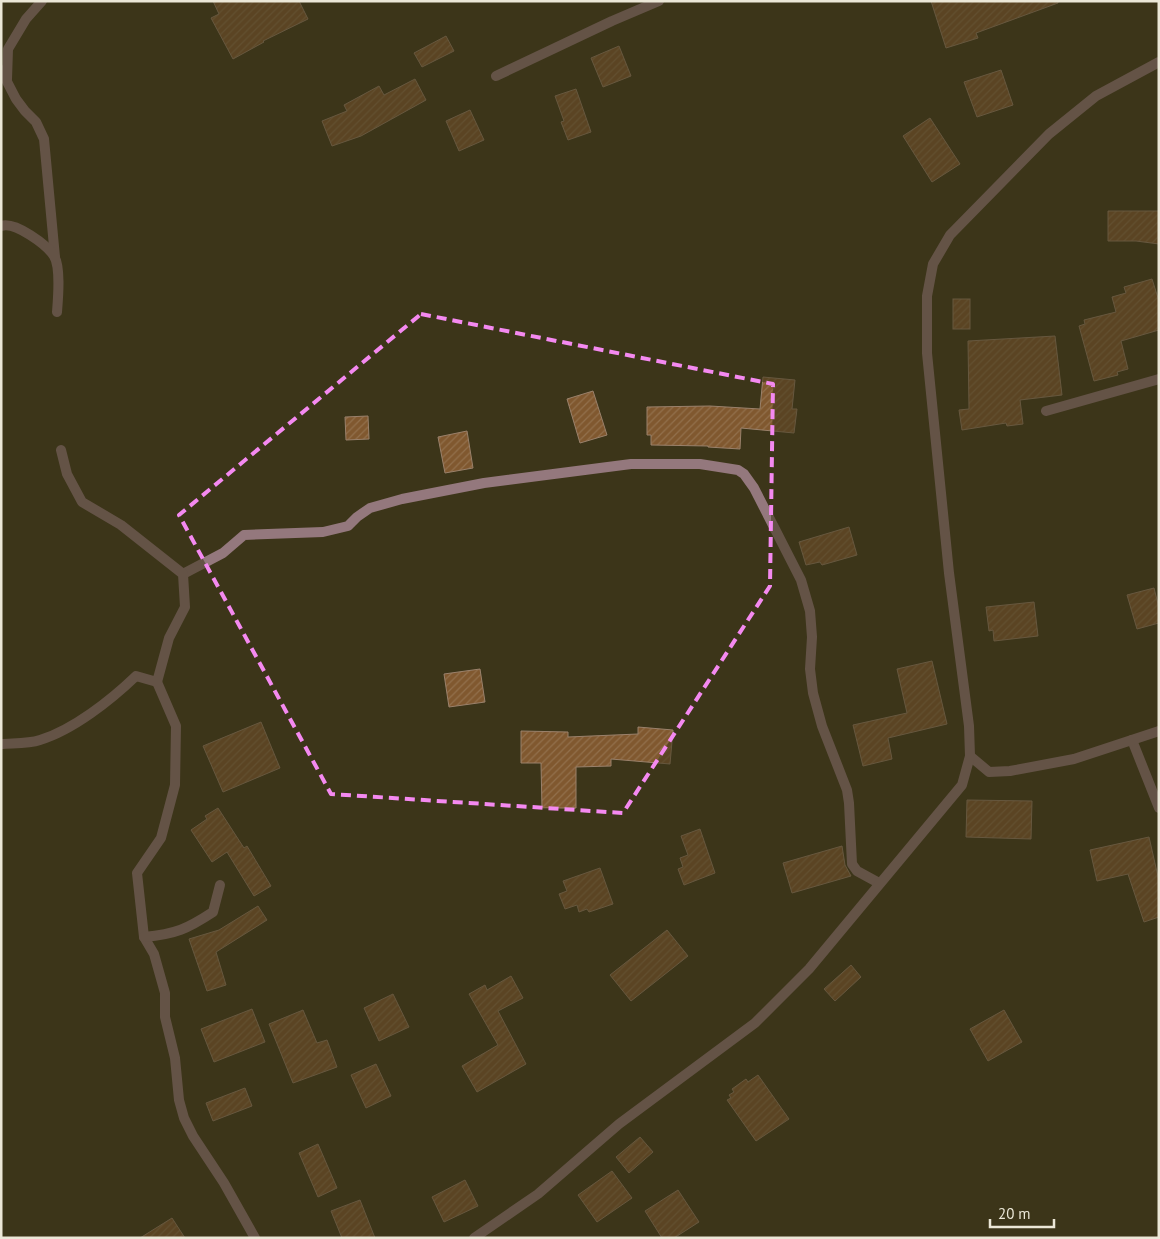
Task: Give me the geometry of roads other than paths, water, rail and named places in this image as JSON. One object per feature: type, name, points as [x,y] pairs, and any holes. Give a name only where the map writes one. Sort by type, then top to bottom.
[{"type":"street","points":[[6,81],[8,49],[21,26],[42,1]]},
{"type":"street","points":[[496,76],[659,1]]},
{"type":"street","points":[[474,1238],[538,1194],[619,1124],[755,1023],[809,969],[962,785],[970,756],[969,726],[950,573],[927,353],[927,296],[932,264],[950,235],[1049,134],[1096,96],[1159,62]]},
{"type":"street","points":[[1,70],[16,99],[36,122],[44,139],[59,286],[57,312]]},
{"type":"street","points":[[1,226],[6,224],[22,230],[55,257]]},
{"type":"street","points":[[1046,411],[1159,380]]},
{"type":"street","points":[[61,450],[67,474],[82,502],[121,525],[183,574],[186,607],[169,638],[157,682],[176,726],[175,785],[161,838],[137,873],[144,937],[154,954],[165,993],[165,1017],[174,1058],[179,1100],[184,1118],[192,1136],[224,1183],[255,1238]]},
{"type":"street","points":[[183,574],[223,554],[244,535],[323,532],[348,526],[370,508],[402,499],[484,482],[631,464],[700,464],[738,470],[744,474],[754,488],[801,580],[810,611],[812,637],[810,669],[813,693],[822,726],[847,790],[852,864],[857,871],[879,883]]},
{"type":"street","points":[[1,744],[38,741],[64,732],[122,689],[136,676],[157,682]]},
{"type":"street","points":[[970,756],[989,772],[1010,770],[1074,759],[1159,731]]},
{"type":"street","points":[[1132,740],[1159,808]]},
{"type":"street","points":[[144,937],[187,929],[213,912],[220,885]]}]
